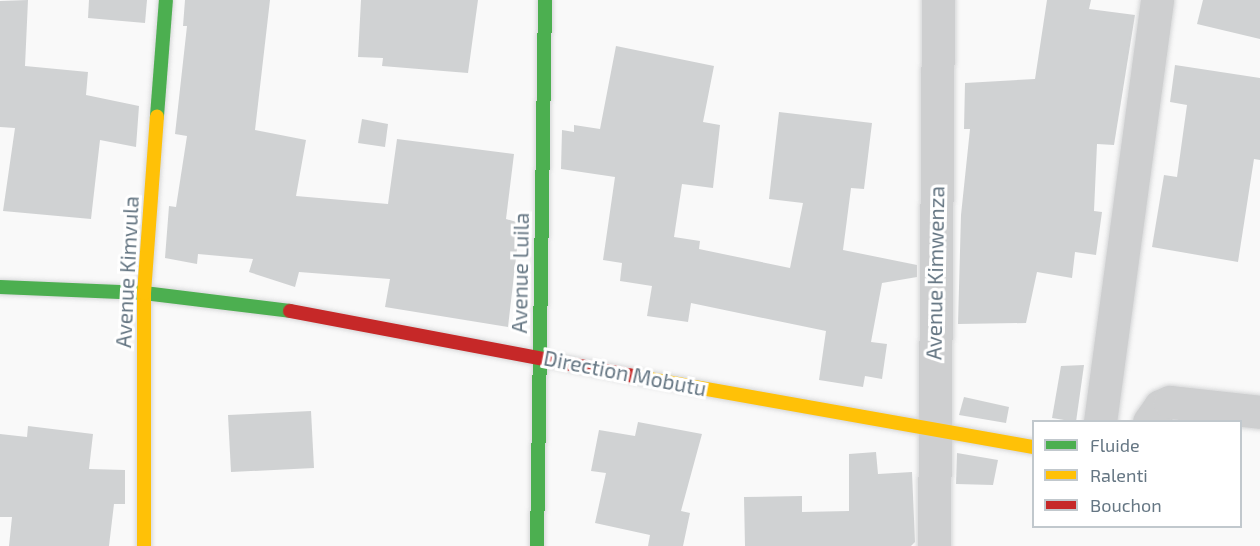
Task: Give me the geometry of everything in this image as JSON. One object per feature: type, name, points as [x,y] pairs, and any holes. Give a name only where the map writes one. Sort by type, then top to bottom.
[{"type":"street","name":"Avenue Kimvula","points":[[144,546],[144,293],[166,0]]},
{"type":"street","name":"Avenue Luila","points":[[537,546],[545,0]]},
{"type":"street","name":"Avenue Kimwenza","points":[[934,546],[939,0]]},
{"type":"street","points":[[1100,420],[1157,0]]},
{"type":"street","name":"Direction Mobutu","points":[[0,287],[144,293],[345,318],[1032,447]]},
{"type":"street","points":[[1150,420],[1160,406],[1170,402],[1260,412]]},
{"type":"building","points":[[28,0],[25,66],[88,72],[86,95],[139,106],[136,147],[100,140],[91,219],[3,211],[15,128],[0,127],[0,1]]},
{"type":"building","points":[[89,0],[147,0],[145,23],[88,18]]},
{"type":"building","points":[[185,0],[270,0],[255,130],[306,140],[296,196],[388,204],[397,139],[514,154],[506,219],[520,223],[508,327],[385,307],[390,279],[299,272],[295,287],[249,272],[253,259],[198,254],[197,264],[165,258],[169,206],[176,207],[187,136],[175,134],[187,26],[183,26]]},
{"type":"building","points":[[361,0],[478,0],[468,73],[382,66],[383,58],[358,57]]},
{"type":"building","points":[[1047,0],[1091,0],[1089,9],[1135,15],[1114,145],[1097,144],[1094,211],[1102,212],[1096,255],[1075,252],[1072,278],[1037,272],[1026,323],[958,324],[961,215],[970,129],[964,129],[965,83],[1035,79]]},
{"type":"building","points":[[1203,0],[1260,0],[1260,39],[1197,24]]},
{"type":"building","points":[[616,46],[714,66],[703,122],[720,125],[713,188],[682,184],[674,237],[700,241],[699,249],[790,268],[803,203],[769,199],[779,112],[872,123],[864,189],[851,188],[843,250],[917,265],[917,277],[882,283],[871,342],[887,344],[882,379],[865,376],[863,387],[819,380],[826,331],[691,303],[688,322],[647,316],[652,286],[620,281],[622,263],[603,260],[615,177],[561,169],[562,130],[574,132],[574,125],[600,129]]},
{"type":"building","points":[[1175,65],[1260,78],[1260,160],[1254,159],[1238,262],[1152,247],[1164,175],[1177,177],[1187,105],[1170,102]]},
{"type":"building","points":[[362,119],[388,124],[385,147],[358,143]]},
{"type":"building","points":[[1084,365],[1076,420],[1052,418],[1061,366]]},
{"type":"building","points":[[964,397],[1009,407],[1006,423],[959,415]]},
{"type":"building","points":[[311,411],[314,468],[231,472],[228,415]]},
{"type":"building","points":[[638,422],[702,434],[681,511],[690,513],[683,546],[648,546],[650,535],[595,523],[606,473],[591,471],[599,430],[635,436]]},
{"type":"building","points":[[28,426],[93,434],[89,469],[125,470],[125,504],[114,504],[109,546],[9,546],[12,517],[0,517],[0,434],[27,437]]},
{"type":"building","points":[[876,452],[878,474],[912,472],[915,542],[911,546],[745,546],[744,497],[802,496],[802,512],[849,511],[849,454]]},
{"type":"building","points":[[957,453],[998,460],[993,485],[956,484]]},
{"type":"traffic: fast","points":[[157,116],[166,0]]},
{"type":"traffic: fast","points":[[537,546],[545,0]]},
{"type":"traffic: fast","points":[[0,287],[144,293],[290,311]]},
{"type":"traffic: slow","points":[[144,546],[144,293],[157,116]]},
{"type":"traffic: slow","points":[[634,376],[1032,447]]},
{"type":"traffic: jam","points":[[290,311],[634,376]]}]
